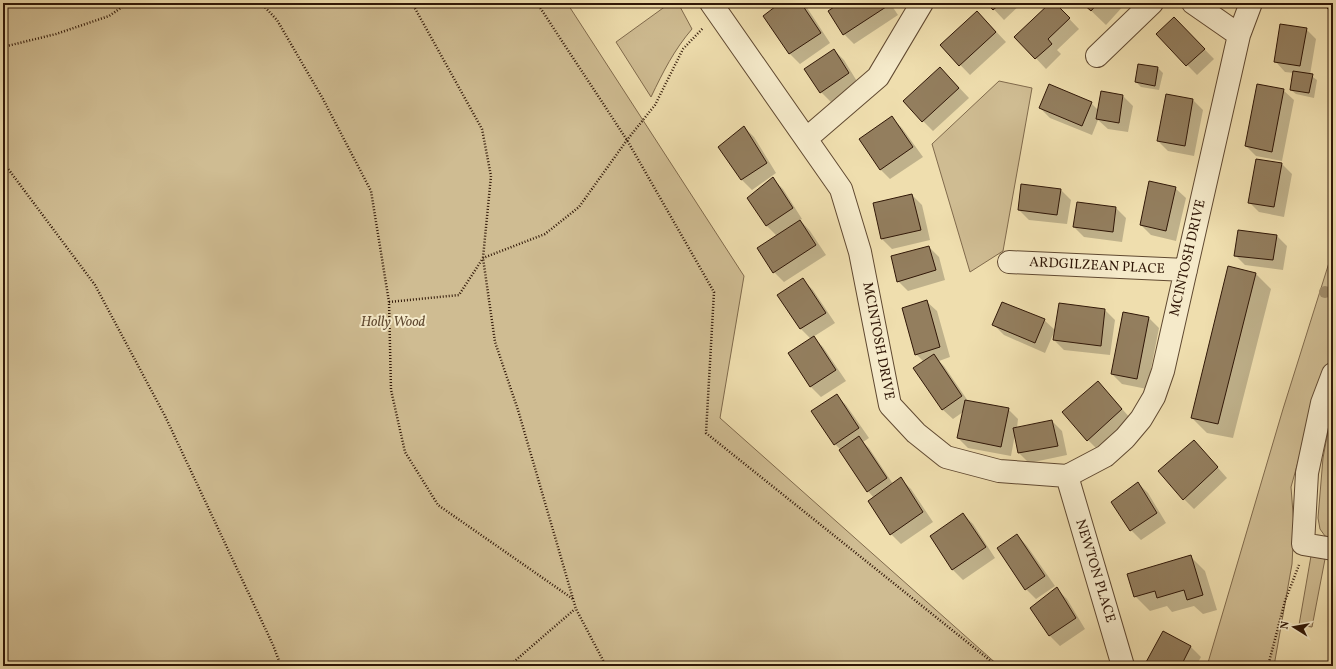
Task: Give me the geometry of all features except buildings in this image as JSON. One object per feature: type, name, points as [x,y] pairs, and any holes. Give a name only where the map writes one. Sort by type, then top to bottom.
[{"type":"street","points":[[806,139],[878,77],[922,3]]},
{"type":"street","points":[[1097,56],[1152,3]]},
{"type":"street","points":[[1194,3],[1239,36]]},
{"type":"street","name":"MCINTOSH DRIVE","points":[[715,9],[841,189],[860,252],[890,405],[916,433],[946,457],[999,471],[1067,476],[1105,456],[1125,438],[1141,418],[1154,397],[1163,372],[1239,36],[1251,3]]},
{"type":"street","name":"ARDGILZEAN PLACE","points":[[1008,262],[1186,270]]},
{"type":"street","points":[[1333,374],[1322,403],[1307,473],[1302,552],[1333,549]]},
{"type":"street","name":"NEWTON PLACE","points":[[1067,476],[1123,666]]},
{"type":"path","points":[[3,47],[56,34],[109,16],[128,3]]},
{"type":"path","points":[[261,3],[277,20],[323,99],[371,191],[389,302],[391,390],[405,452],[438,505],[573,599]]},
{"type":"path","points":[[412,3],[482,129],[491,176],[483,258],[495,342],[518,410],[576,609],[606,666]]},
{"type":"path","points":[[537,3],[627,140],[714,292],[706,433],[997,666]]},
{"type":"path","points":[[389,302],[459,295],[483,258],[545,234],[579,207],[627,140],[655,105],[683,49],[700,30],[715,9]]},
{"type":"path","points":[[3,162],[95,285],[165,416],[273,645],[281,666]]},
{"type":"path","points":[[1268,666],[1285,601],[1302,552]]},
{"type":"path","points":[[509,666],[576,609]]},
{"type":"green space","name":"Holly Wood","points":[[3,3],[567,3],[744,276],[720,418],[999,666],[3,666]]},
{"type":"green space","points":[[670,3],[678,3],[692,29],[674,53],[651,97],[616,42]]},
{"type":"green space","points":[[999,81],[1032,88],[1003,251],[970,272],[932,144]]},
{"type":"green space","points":[[1333,250],[1333,355],[1310,419],[1291,487],[1294,526],[1292,564],[1274,666],[1207,666],[1283,409]]},
{"type":"green space","points":[[1333,404],[1333,538],[1325,536],[1320,529],[1318,518],[1323,458]]},
{"type":"green space","points":[[1311,556],[1325,559],[1312,627],[1299,625]]}]
